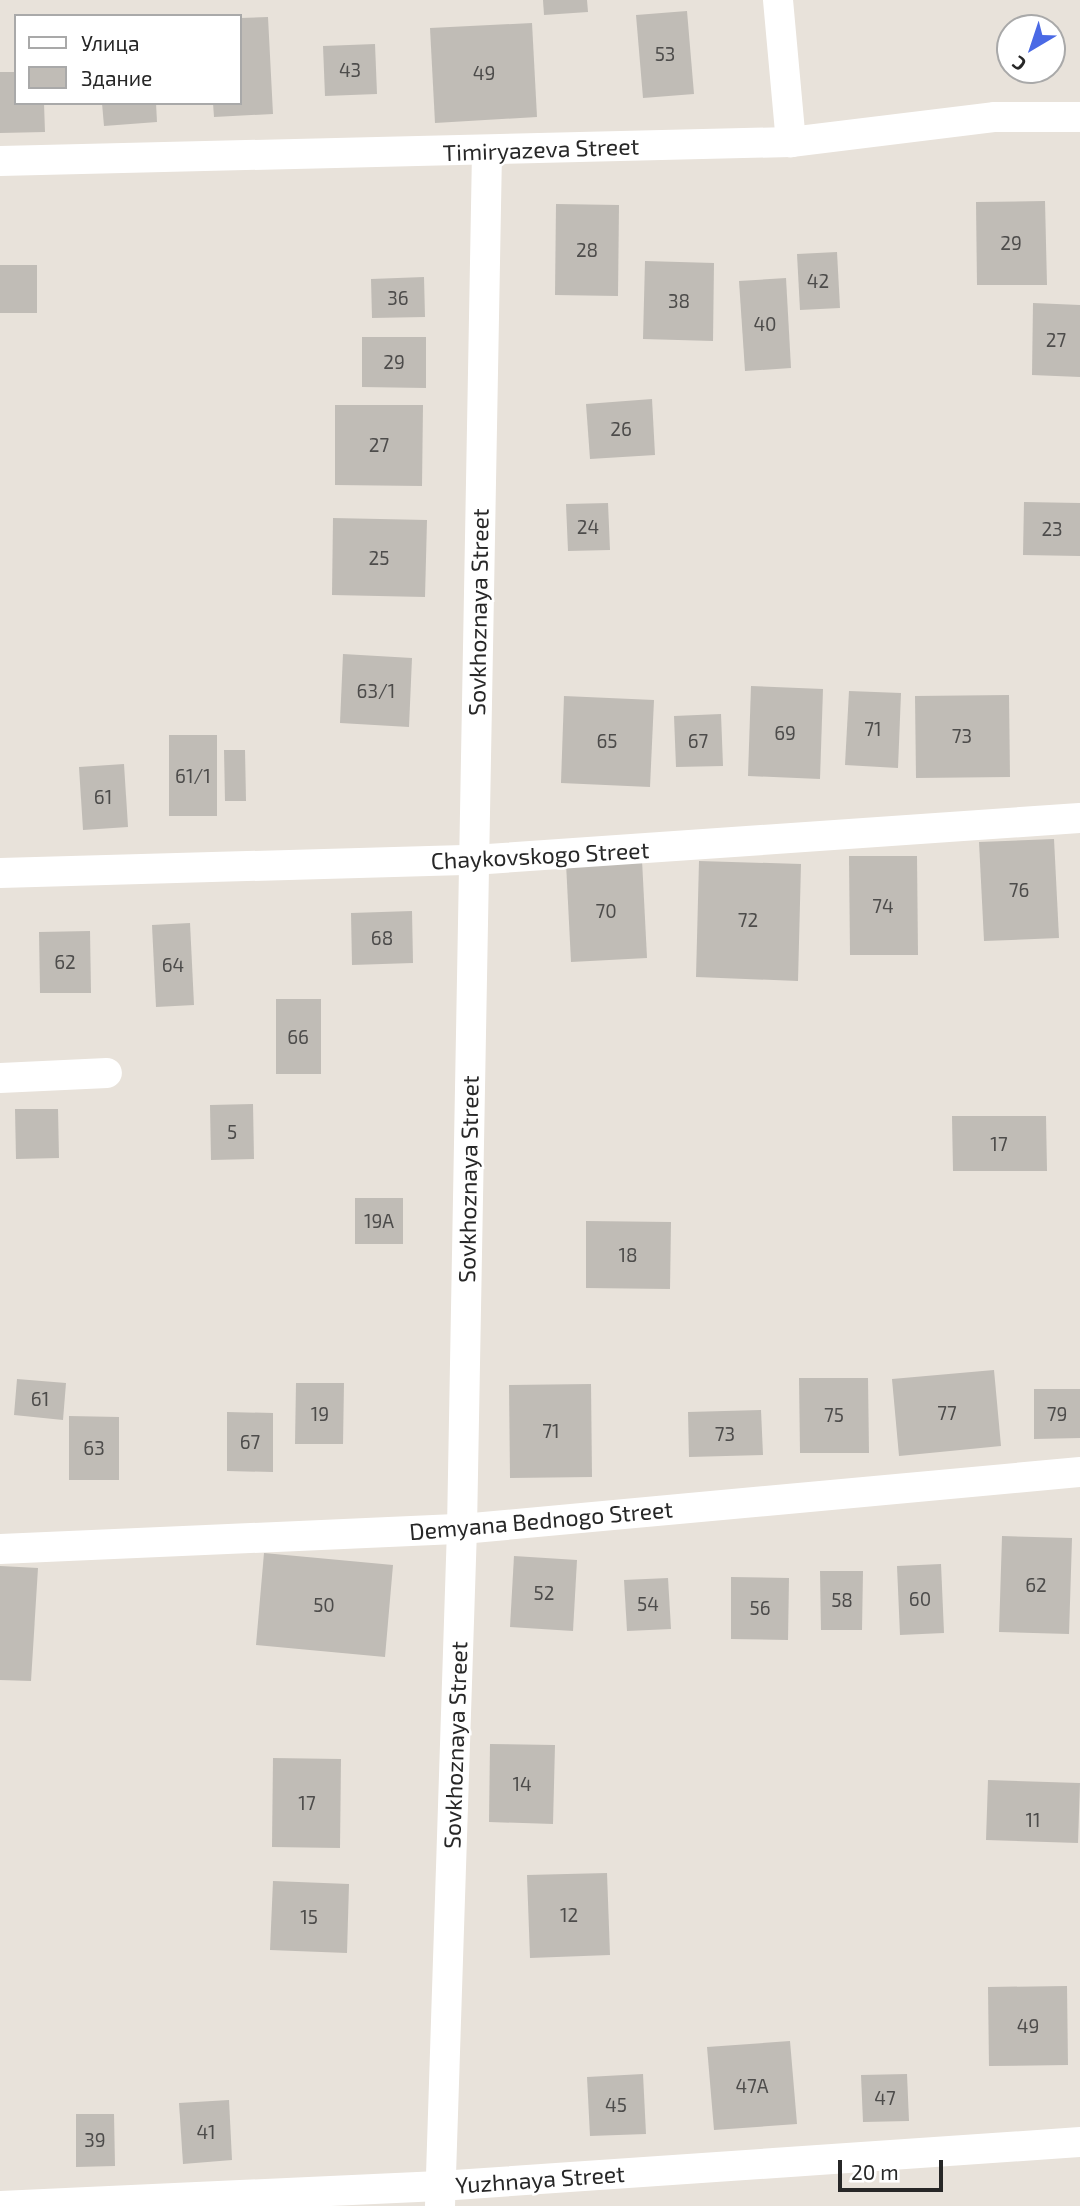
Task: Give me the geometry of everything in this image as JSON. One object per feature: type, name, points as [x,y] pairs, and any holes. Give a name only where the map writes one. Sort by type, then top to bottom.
[{"type":"street","points":[[778,0],[791,142]]},
{"type":"street","name":"Timiryazeva Street","points":[[0,161],[791,142],[995,117],[1080,117]]},
{"type":"street","name":"Sovkhoznaya Street","points":[[440,2196],[462,1529],[487,151]]},
{"type":"street","name":"Chaykovskogo Street","points":[[0,873],[473,860],[1080,818]]},
{"type":"street","points":[[0,1078],[107,1073]]},
{"type":"street","name":"Demyana Bednogo Street","points":[[0,1549],[462,1529],[1080,1472]]},
{"type":"street","name":"Yuzhnaya Street","points":[[0,2206],[440,2196],[1080,2142]]},
{"type":"building","points":[[543,0],[587,0],[588,12],[544,15]]},
{"type":"building","points":[[687,11],[694,94],[643,98],[636,15]]},
{"type":"building","points":[[268,17],[273,114],[214,117],[213,105],[242,105],[242,18]]},
{"type":"building","points":[[532,23],[537,117],[435,123],[430,28]]},
{"type":"building","points":[[375,44],[377,94],[325,96],[323,46]]},
{"type":"building","points":[[0,72],[14,72],[14,105],[44,105],[45,132],[0,133]]},
{"type":"building","points":[[102,105],[156,105],[157,122],[104,126]]},
{"type":"building","points":[[1045,201],[1047,285],[977,285],[976,202]]},
{"type":"building","points":[[556,204],[619,205],[618,296],[555,295]]},
{"type":"building","points":[[837,252],[840,308],[800,310],[797,254]]},
{"type":"building","points":[[645,261],[714,263],[713,341],[643,339]]},
{"type":"building","points":[[0,265],[37,265],[37,313],[0,313]]},
{"type":"building","points":[[424,277],[425,317],[372,318],[371,279]]},
{"type":"building","points":[[786,278],[791,368],[745,371],[739,281]]},
{"type":"building","points":[[1033,303],[1080,305],[1080,377],[1032,375]]},
{"type":"building","points":[[362,337],[426,337],[426,388],[362,387]]},
{"type":"building","points":[[652,399],[655,455],[590,459],[586,404]]},
{"type":"building","points":[[335,405],[423,405],[422,486],[335,485]]},
{"type":"building","points":[[1024,502],[1080,503],[1080,556],[1023,555]]},
{"type":"building","points":[[608,503],[610,550],[568,551],[566,504]]},
{"type":"building","points":[[333,518],[427,520],[425,597],[332,595]]},
{"type":"building","points":[[343,654],[412,658],[409,727],[340,723]]},
{"type":"building","points":[[751,686],[823,689],[820,779],[748,776]]},
{"type":"building","points":[[849,691],[901,693],[898,768],[845,765]]},
{"type":"building","points":[[1009,695],[1010,777],[916,778],[915,696]]},
{"type":"building","points":[[564,696],[654,700],[650,787],[561,783]]},
{"type":"building","points":[[721,714],[723,766],[676,767],[674,716]]},
{"type":"building","points":[[169,735],[217,735],[217,816],[169,816]]},
{"type":"building","points":[[224,750],[245,750],[246,801],[225,801]]},
{"type":"building","points":[[124,764],[128,827],[83,830],[79,767]]},
{"type":"building","points":[[1054,839],[1059,938],[984,941],[979,842]]},
{"type":"building","points":[[849,856],[917,856],[918,955],[850,955]]},
{"type":"building","points":[[642,860],[647,958],[571,962],[566,863]]},
{"type":"building","points":[[699,861],[801,864],[798,981],[696,977]]},
{"type":"building","points":[[412,911],[413,963],[352,965],[351,913]]},
{"type":"building","points":[[190,923],[194,1005],[156,1007],[152,925]]},
{"type":"building","points":[[90,931],[91,993],[40,993],[39,932]]},
{"type":"building","points":[[276,999],[321,999],[321,1074],[276,1074]]},
{"type":"building","points":[[253,1104],[254,1159],[211,1160],[210,1105]]},
{"type":"building","points":[[15,1109],[58,1109],[59,1158],[16,1159]]},
{"type":"building","points":[[952,1116],[1046,1116],[1047,1171],[953,1171]]},
{"type":"building","points":[[355,1198],[403,1198],[403,1244],[355,1244]]},
{"type":"building","points":[[586,1221],[671,1222],[670,1289],[586,1288]]},
{"type":"building","points":[[994,1370],[1001,1446],[899,1456],[892,1379]]},
{"type":"building","points":[[799,1378],[868,1378],[869,1453],[800,1453]]},
{"type":"building","points":[[17,1379],[66,1383],[63,1420],[14,1415]]},
{"type":"building","points":[[296,1383],[344,1383],[343,1444],[295,1444]]},
{"type":"building","points":[[591,1384],[592,1477],[510,1478],[509,1385]]},
{"type":"building","points":[[1034,1389],[1080,1389],[1080,1438],[1034,1439]]},
{"type":"building","points":[[761,1410],[763,1455],[689,1457],[688,1412]]},
{"type":"building","points":[[227,1412],[273,1413],[273,1472],[227,1471]]},
{"type":"building","points":[[69,1416],[119,1417],[119,1480],[69,1480]]},
{"type":"building","points":[[1002,1536],[1072,1538],[1069,1634],[999,1632]]},
{"type":"building","points":[[264,1553],[393,1565],[385,1657],[256,1645]]},
{"type":"building","points":[[514,1556],[577,1560],[573,1631],[510,1627]]},
{"type":"building","points":[[941,1564],[944,1633],[900,1635],[897,1566]]},
{"type":"building","points":[[0,1566],[38,1568],[31,1681],[0,1680]]},
{"type":"building","points":[[820,1571],[863,1571],[862,1630],[821,1630]]},
{"type":"building","points":[[731,1577],[789,1578],[788,1640],[731,1639]]},
{"type":"building","points":[[668,1578],[671,1629],[627,1631],[624,1580]]},
{"type":"building","points":[[490,1744],[555,1745],[553,1824],[489,1822]]},
{"type":"building","points":[[273,1758],[341,1759],[340,1848],[272,1847]]},
{"type":"building","points":[[988,1780],[1080,1783],[1078,1843],[986,1840]]},
{"type":"building","points":[[607,1873],[610,1955],[530,1958],[527,1875]]},
{"type":"building","points":[[273,1881],[349,1884],[347,1953],[270,1950]]},
{"type":"building","points":[[1067,1986],[1068,2065],[989,2066],[988,1987]]},
{"type":"building","points":[[790,2041],[797,2124],[714,2130],[707,2047]]},
{"type":"building","points":[[643,2074],[646,2134],[590,2136],[587,2077]]},
{"type":"building","points":[[907,2074],[909,2121],[863,2122],[861,2075]]},
{"type":"building","points":[[229,2100],[232,2160],[183,2164],[179,2103]]},
{"type":"building","points":[[76,2114],[114,2114],[115,2166],[76,2167]]}]
